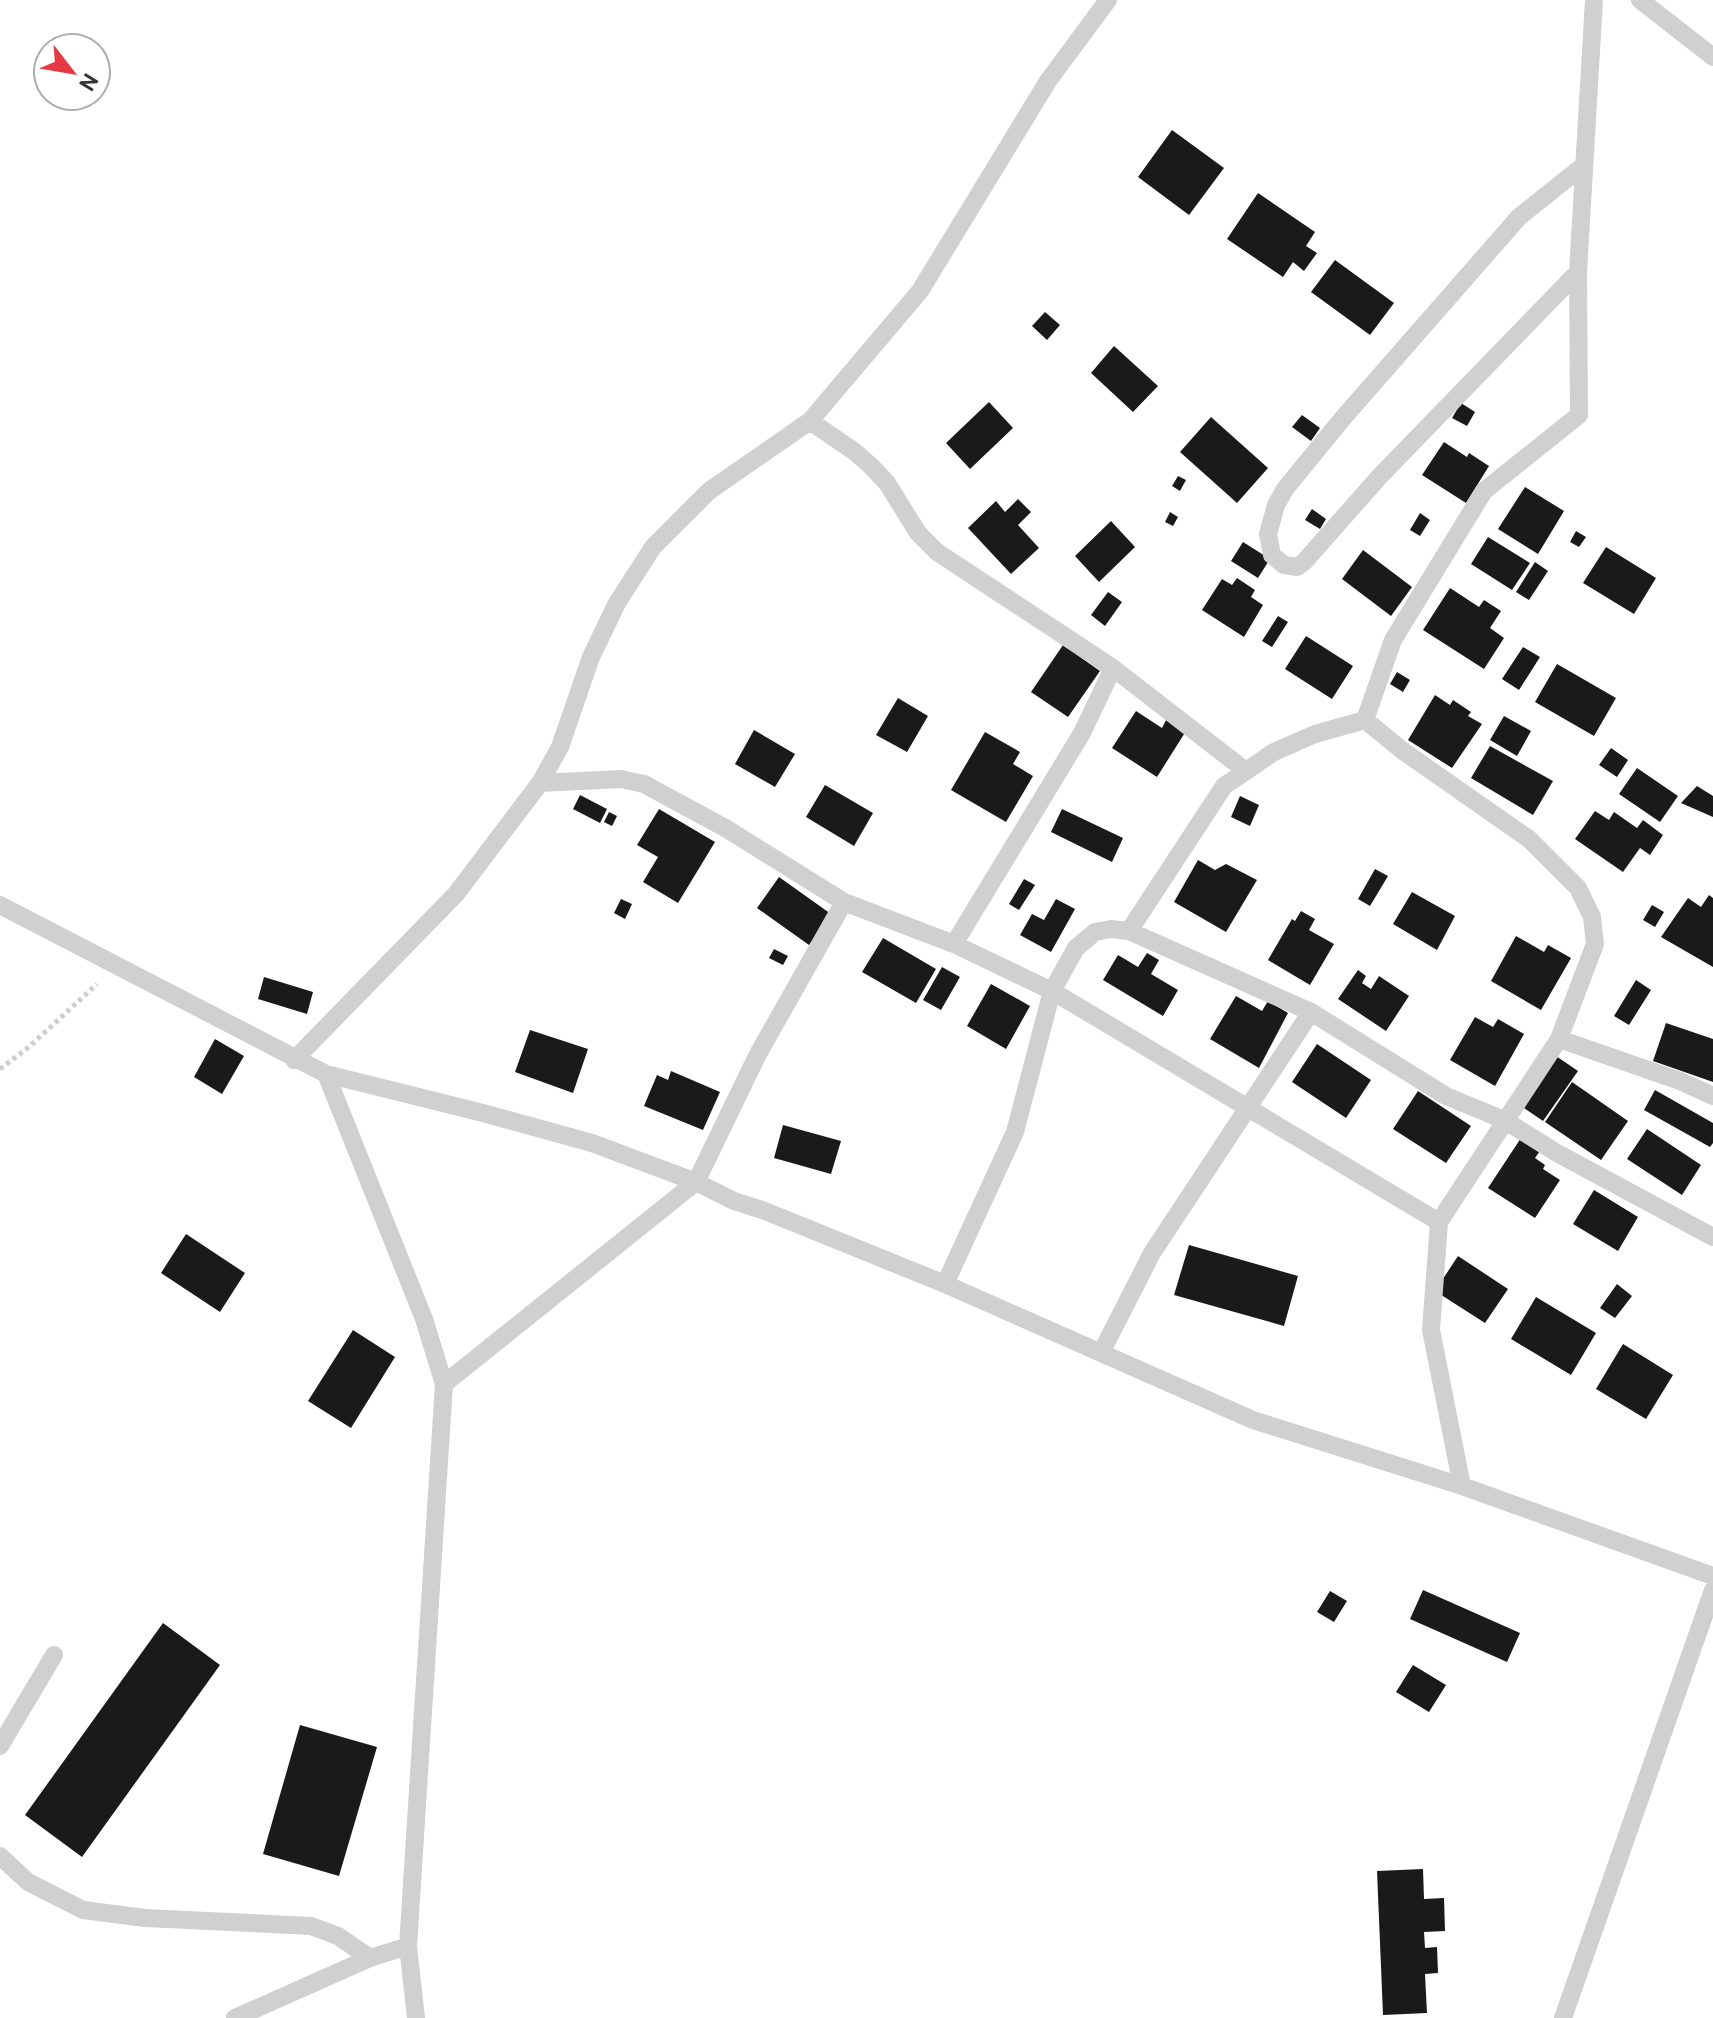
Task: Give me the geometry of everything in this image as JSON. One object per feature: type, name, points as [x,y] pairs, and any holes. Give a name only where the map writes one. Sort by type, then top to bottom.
[{"type":"lane","points":[[294,1060],[456,894],[540,783],[560,747],[598,643],[617,603],[653,547],[709,491],[810,421],[920,291],[1048,81],[1108,0]]},
{"type":"lane","points":[[1365,720],[1393,640],[1484,491],[1579,415],[1578,272],[1594,0]]},
{"type":"lane","points":[[1640,0],[1713,57]]},
{"type":"lane","points":[[1578,272],[1380,476],[1304,562],[1297,567],[1284,565],[1272,555],[1268,534],[1276,505],[1285,489],[1519,217],[1583,166]]},
{"type":"lane","points":[[810,421],[871,466],[887,483],[918,533],[937,552],[1113,668],[1246,771]]},
{"type":"lane","points":[[954,944],[1082,733],[1113,668]]},
{"type":"lane","points":[[1129,931],[1224,786],[1274,752],[1315,734],[1365,720]]},
{"type":"lane","points":[[1365,720],[1403,751],[1529,839],[1578,888],[1592,917],[1595,944],[1559,1039],[1439,1222],[1431,1330],[1462,1486]]},
{"type":"lane","points":[[540,783],[621,779],[644,784],[727,829],[844,902],[954,944],[1052,991],[1439,1222]]},
{"type":"lane","points":[[444,1384],[696,1182],[758,1054],[844,902]]},
{"type":"lane","points":[[0,905],[326,1074],[592,1143],[945,1284],[1253,1420],[1462,1486],[1713,1576]]},
{"type":"lane","points":[[945,1284],[1015,1132],[1052,991],[1076,948],[1095,932],[1111,929],[1129,931],[1311,1012],[1446,1096],[1504,1120],[1557,1153],[1713,1237]]},
{"type":"lane","points":[[1101,1353],[1152,1253],[1311,1012]]},
{"type":"lane","points":[[1559,1039],[1680,1081],[1713,1096]]},
{"type":"lane","points":[[326,1074],[424,1319],[444,1384],[408,1946],[416,2018]]},
{"type":"lane","points":[[1563,2018],[1713,1590]]},
{"type":"lane","points":[[0,1746],[54,1655]]},
{"type":"lane","points":[[0,1856],[28,1882],[83,1910],[145,1918],[311,1926],[338,1936],[370,1958]]},
{"type":"lane","points":[[235,2018],[370,1958],[408,1946]]},
{"type":"path","points":[[0,1069],[29,1047],[116,967]]},
{"type":"building","points":[[1172,130],[1224,168],[1189,215],[1138,177]]},
{"type":"building","points":[[1258,193],[1315,232],[1306,246],[1317,253],[1304,271],[1293,262],[1283,277],[1227,239]]},
{"type":"building","points":[[1335,260],[1394,303],[1370,335],[1311,292]]},
{"type":"building","points":[[1045,312],[1060,325],[1047,340],[1032,326]]},
{"type":"building","points":[[1114,346],[1158,386],[1133,412],[1091,373]]},
{"type":"building","points":[[989,402],[1013,428],[970,469],[946,443]]},
{"type":"building","points":[[1461,403],[1475,412],[1467,426],[1452,418]]},
{"type":"building","points":[[1302,415],[1320,428],[1311,441],[1292,427]]},
{"type":"building","points":[[1211,417],[1268,468],[1237,503],[1180,452]]},
{"type":"building","points":[[1444,442],[1467,457],[1469,453],[1489,466],[1466,503],[1422,475]]},
{"type":"building","points":[[1178,476],[1186,480],[1180,491],[1172,486]]},
{"type":"building","points":[[1525,487],[1564,511],[1538,554],[1498,529]]},
{"type":"building","points":[[1018,499],[1031,512],[1018,525],[1039,548],[1011,574],[968,528],[996,501],[1005,512]]},
{"type":"building","points":[[1312,509],[1326,519],[1320,529],[1305,520]]},
{"type":"building","points":[[1170,512],[1178,517],[1173,526],[1165,522]]},
{"type":"building","points":[[1420,513],[1430,520],[1420,536],[1410,530]]},
{"type":"building","points":[[1111,521],[1135,547],[1099,582],[1075,556]]},
{"type":"building","points":[[1576,531],[1586,537],[1579,547],[1570,542]]},
{"type":"building","points":[[1488,537],[1530,563],[1512,590],[1471,564]]},
{"type":"building","points":[[1243,542],[1270,559],[1258,578],[1231,561]]},
{"type":"building","points":[[1606,547],[1656,578],[1634,614],[1583,583]]},
{"type":"building","points":[[1363,550],[1412,587],[1391,616],[1342,579]]},
{"type":"building","points":[[1535,562],[1548,571],[1529,600],[1516,592]]},
{"type":"building","points":[[1237,578],[1255,590],[1251,597],[1263,605],[1244,637],[1202,610],[1222,579],[1232,585]]},
{"type":"building","points":[[1450,588],[1479,607],[1484,600],[1501,611],[1490,628],[1504,638],[1484,669],[1423,630]]},
{"type":"building","points":[[1108,592],[1122,602],[1105,626],[1091,615]]},
{"type":"building","points":[[1278,616],[1288,622],[1272,647],[1262,641]]},
{"type":"building","points":[[1306,636],[1353,666],[1332,699],[1285,669]]},
{"type":"building","points":[[1063,645],[1100,671],[1068,717],[1031,692]]},
{"type":"building","points":[[1523,647],[1540,657],[1519,690],[1502,679]]},
{"type":"building","points":[[1557,664],[1616,698],[1594,736],[1535,702]]},
{"type":"building","points":[[1397,672],[1410,680],[1403,692],[1390,684]]},
{"type":"building","points":[[1435,695],[1450,705],[1453,700],[1471,712],[1468,716],[1482,724],[1452,768],[1408,740]]},
{"type":"building","points":[[898,698],[928,716],[907,752],[876,735]]},
{"type":"building","points":[[1136,711],[1162,728],[1167,718],[1186,731],[1157,777],[1112,748]]},
{"type":"building","points":[[1504,716],[1531,731],[1517,756],[1490,740]]},
{"type":"building","points":[[754,730],[795,754],[775,787],[735,764]]},
{"type":"building","points":[[985,732],[1020,752],[1013,764],[1033,776],[1006,822],[951,790]]},
{"type":"building","points":[[1490,746],[1553,781],[1533,815],[1471,778]]},
{"type":"building","points":[[1611,748],[1628,760],[1617,777],[1599,765]]},
{"type":"building","points":[[1637,768],[1678,796],[1660,822],[1619,794]]},
{"type":"building","points":[[825,785],[873,813],[854,846],[806,817]]},
{"type":"building","points":[[1697,786],[1713,796],[1713,817],[1681,803]]},
{"type":"building","points":[[580,795],[607,809],[600,823],[573,809]]},
{"type":"building","points":[[1240,796],[1259,805],[1250,826],[1231,817]]},
{"type":"building","points":[[659,809],[715,842],[678,903],[643,882],[658,857],[637,845]]},
{"type":"building","points":[[1062,809],[1123,838],[1112,862],[1051,832]]},
{"type":"building","points":[[1595,811],[1609,820],[1614,812],[1637,828],[1643,820],[1663,835],[1650,855],[1640,848],[1623,872],[1575,839]]},
{"type":"building","points":[[609,812],[617,816],[612,826],[604,822]]},
{"type":"building","points":[[1198,860],[1215,870],[1226,864],[1257,880],[1226,932],[1174,902]]},
{"type":"building","points":[[1375,869],[1388,876],[1370,906],[1358,899]]},
{"type":"building","points":[[779,877],[831,914],[809,945],[757,908]]},
{"type":"building","points":[[1024,879],[1035,885],[1019,910],[1009,904]]},
{"type":"building","points":[[1412,892],[1455,916],[1437,950],[1393,924]]},
{"type":"building","points":[[1709,895],[1713,898],[1713,967],[1661,937],[1688,898],[1701,907]]},
{"type":"building","points":[[621,899],[632,904],[625,919],[614,913]]},
{"type":"building","points":[[1056,899],[1075,909],[1051,952],[1020,935],[1032,914],[1044,920]]},
{"type":"building","points":[[1652,905],[1664,912],[1655,927],[1643,920]]},
{"type":"building","points":[[1301,911],[1315,919],[1309,930],[1334,944],[1310,985],[1268,960],[1292,919],[1295,921]]},
{"type":"building","points":[[1516,936],[1544,952],[1548,945],[1571,958],[1541,1010],[1491,981]]},
{"type":"building","points":[[883,938],[936,969],[916,1003],[862,972]]},
{"type":"building","points":[[774,949],[788,956],[783,965],[769,958]]},
{"type":"building","points":[[1147,953],[1159,960],[1151,974],[1178,990],[1163,1016],[1103,980],[1118,955],[1138,967]]},
{"type":"building","points":[[942,967],[960,977],[941,1010],[923,1000]]},
{"type":"building","points":[[1358,970],[1366,976],[1362,983],[1371,989],[1379,976],[1409,996],[1386,1031],[1338,999]]},
{"type":"building","points":[[264,977],[313,992],[307,1014],[258,999]]},
{"type":"building","points":[[1636,980],[1651,990],[1629,1025],[1614,1016]]},
{"type":"building","points":[[991,984],[1030,1006],[1006,1049],[967,1026]]},
{"type":"building","points":[[1236,996],[1262,1011],[1268,1001],[1288,1013],[1259,1068],[1210,1039]]},
{"type":"building","points":[[1475,1017],[1493,1027],[1498,1019],[1524,1034],[1495,1086],[1450,1060]]},
{"type":"building","points":[[1666,1023],[1713,1039],[1713,1082],[1653,1061]]},
{"type":"building","points":[[530,1030],[588,1049],[573,1093],[515,1072]]},
{"type":"building","points":[[215,1039],[244,1056],[222,1094],[194,1077]]},
{"type":"building","points":[[1317,1044],[1371,1080],[1346,1118],[1292,1082]]},
{"type":"building","points":[[1556,1056],[1578,1071],[1543,1121],[1521,1106]]},
{"type":"building","points":[[671,1071],[720,1092],[703,1130],[644,1106],[657,1075],[668,1080]]},
{"type":"building","points":[[1572,1082],[1628,1121],[1601,1160],[1545,1122]]},
{"type":"building","points":[[1655,1090],[1713,1123],[1713,1143],[1710,1147],[1644,1110]]},
{"type":"building","points":[[1418,1091],[1471,1126],[1446,1163],[1393,1129]]},
{"type":"building","points":[[783,1125],[841,1141],[831,1174],[774,1158]]},
{"type":"building","points":[[1647,1129],[1701,1165],[1682,1195],[1627,1159]]},
{"type":"building","points":[[1521,1138],[1540,1151],[1535,1158],[1545,1165],[1543,1169],[1560,1180],[1535,1218],[1488,1188]]},
{"type":"building","points":[[1594,1190],[1638,1217],[1618,1251],[1573,1224]]},
{"type":"building","points":[[186,1234],[245,1273],[220,1312],[161,1273]]},
{"type":"building","points":[[1189,1245],[1298,1276],[1284,1326],[1174,1295]]},
{"type":"building","points":[[1458,1256],[1508,1289],[1485,1323],[1435,1291]]},
{"type":"building","points":[[1617,1284],[1632,1296],[1615,1318],[1600,1308]]},
{"type":"building","points":[[1536,1297],[1596,1333],[1571,1375],[1511,1339]]},
{"type":"building","points":[[353,1330],[395,1357],[351,1428],[308,1401]]},
{"type":"building","points":[[1623,1344],[1673,1375],[1646,1419],[1596,1389]]},
{"type":"building","points":[[1423,1590],[1520,1633],[1507,1662],[1410,1619]]},
{"type":"building","points":[[1330,1591],[1347,1601],[1334,1622],[1317,1612]]},
{"type":"building","points":[[163,1623],[220,1665],[82,1857],[25,1815]]},
{"type":"building","points":[[1413,1665],[1446,1685],[1429,1712],[1396,1692]]},
{"type":"building","points":[[300,1725],[377,1747],[339,1876],[263,1854]]},
{"type":"building","points":[[1423,1869],[1424,1899],[1444,1898],[1445,1931],[1424,1932],[1425,1948],[1437,1947],[1438,1973],[1425,1974],[1427,2013],[1383,2015],[1377,1871]]}]
